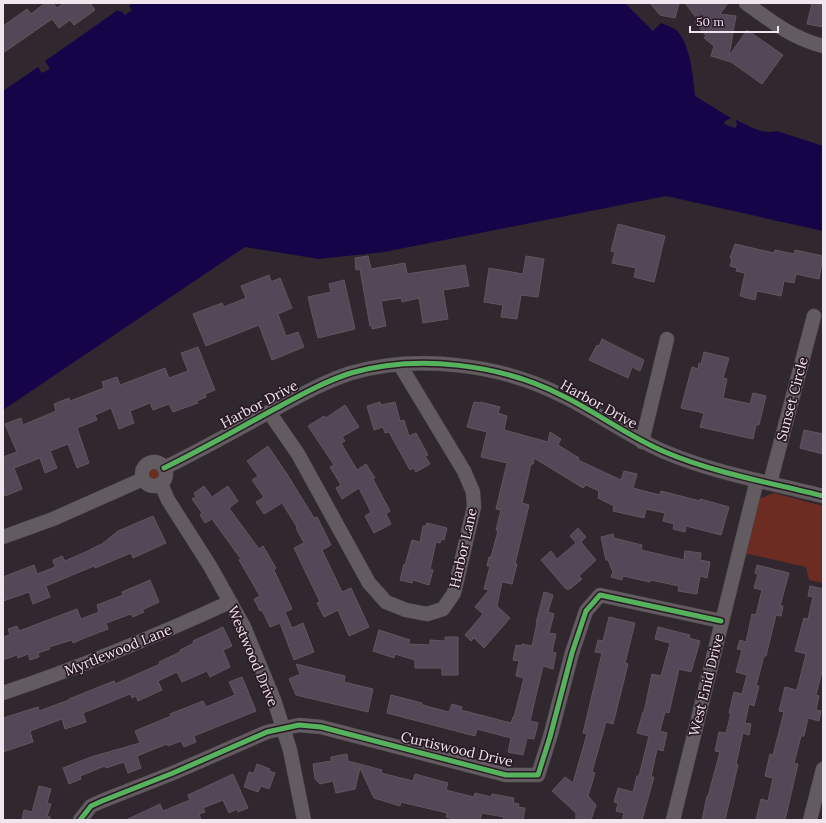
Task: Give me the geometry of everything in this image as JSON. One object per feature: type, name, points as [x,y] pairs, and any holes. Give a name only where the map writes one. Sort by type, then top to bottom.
[{"type":"street","points":[[746,3],[783,30],[807,42],[823,46]]},
{"type":"street","name":"Sunset Circle","points":[[770,483],[814,316]]},
{"type":"street","points":[[642,442],[667,339]]},
{"type":"street","name":"Harbor Drive","points":[[164,468],[318,386],[351,374],[377,368],[400,365],[438,364],[467,366],[529,382],[562,396],[642,442],[667,453],[696,463],[757,480],[823,496]]},
{"type":"street","name":"Harbor Lane","points":[[269,412],[298,454],[369,583],[386,602],[406,610],[427,614],[443,609],[454,593],[474,507],[472,492],[464,471],[400,365]]},
{"type":"street","points":[[156,462],[164,468],[166,475],[165,480],[160,484],[153,486],[148,485],[143,479],[142,471],[144,466],[156,462]]},
{"type":"street","points":[[3,537],[54,519],[143,479]]},
{"type":"street","name":"West Enid Drive","points":[[673,820],[757,480]]},
{"type":"street","name":"Westwood Drive","points":[[160,484],[168,500],[210,566],[244,627],[274,700],[290,750],[304,820]]},
{"type":"street","name":"Curtiswood Drive","points":[[80,820],[91,806],[268,732],[299,725],[321,727],[506,775],[538,775],[550,737],[572,653],[586,612],[600,595],[721,622]]},
{"type":"street","name":"Myrtlewood Lane","points":[[3,693],[65,672],[141,642],[230,602]]},
{"type":"street","points":[[810,820],[823,769]]},
{"type":"shaded area","points":[[133,3],[625,3],[653,31],[661,23],[676,30],[681,36],[688,52],[695,96],[731,118],[725,121],[724,124],[735,128],[737,126],[736,120],[761,131],[777,131],[823,146],[823,231],[666,196],[384,252],[319,259],[245,247],[3,410],[3,91],[38,67],[42,73],[50,69],[45,61],[118,10],[125,15],[132,10],[129,6]]},
{"type":"shaded area","points":[[154,467],[159,469],[161,474],[159,479],[154,481],[149,479],[147,474],[149,469]]},
{"type":"shaded area","points":[[774,493],[823,506],[823,583],[809,580],[806,567],[744,553],[759,499]]},
{"type":"building","points":[[45,3],[53,3],[57,8],[64,3],[90,3],[95,10],[74,25],[70,20],[59,28],[52,19],[3,53],[3,26],[27,9],[31,14]]},
{"type":"building","points":[[650,3],[679,3],[675,18],[660,15]]},
{"type":"building","points":[[685,3],[728,3],[720,14],[736,16],[729,56],[747,30],[783,55],[762,84],[731,62],[711,56],[714,46],[704,38],[706,36],[695,22],[697,19]]},
{"type":"building","points":[[812,3],[823,5],[823,27],[807,24]]},
{"type":"building","points":[[618,224],[665,236],[654,282],[634,277],[636,268],[612,263],[615,252],[611,251]]},
{"type":"building","points":[[735,244],[774,253],[775,250],[794,254],[795,250],[823,256],[819,279],[796,274],[794,283],[784,281],[781,296],[757,291],[755,300],[740,296],[745,273],[736,271],[737,268],[730,266],[732,259],[730,258]]},
{"type":"building","points":[[368,256],[371,269],[405,263],[407,274],[465,265],[469,286],[443,290],[448,319],[423,323],[419,298],[402,302],[401,298],[381,301],[386,326],[372,329],[372,325],[370,326],[360,269],[356,270],[355,258]]},
{"type":"building","points":[[526,256],[544,259],[538,297],[521,295],[517,319],[501,317],[503,305],[484,302],[489,268],[523,274]]},
{"type":"building","points":[[269,275],[271,282],[280,278],[292,308],[278,314],[286,336],[298,332],[304,347],[272,360],[259,325],[206,346],[193,314],[222,303],[224,307],[246,298],[241,286]]},
{"type":"building","points":[[344,280],[355,329],[318,338],[308,297],[331,292],[329,284]]},
{"type":"building","points":[[602,339],[644,360],[640,371],[632,367],[628,378],[589,360]]},
{"type":"building","points":[[198,347],[215,390],[205,394],[206,397],[197,401],[198,403],[173,412],[169,404],[153,410],[150,403],[130,411],[134,423],[119,429],[111,408],[95,415],[97,420],[77,428],[89,463],[77,468],[68,444],[50,451],[57,468],[45,473],[40,458],[14,468],[22,489],[5,496],[3,490],[3,457],[17,452],[5,424],[21,418],[23,425],[56,411],[54,404],[69,398],[70,401],[104,388],[102,382],[117,377],[120,385],[165,368],[169,378],[188,371],[181,353]]},
{"type":"building","points":[[704,352],[729,358],[723,378],[727,379],[723,398],[750,404],[753,393],[766,396],[759,425],[756,425],[753,439],[700,427],[704,413],[681,408],[692,367],[698,369]]},
{"type":"building","points":[[380,402],[381,405],[395,402],[400,421],[404,420],[409,436],[416,433],[428,455],[425,456],[430,464],[416,472],[413,468],[410,470],[389,432],[385,433],[383,427],[374,430],[367,406]]},
{"type":"building","points":[[474,402],[481,402],[500,407],[498,413],[507,416],[504,430],[548,442],[550,432],[561,439],[558,445],[579,458],[578,460],[621,480],[624,471],[637,474],[633,488],[660,495],[661,491],[729,507],[721,535],[686,526],[685,532],[673,529],[674,524],[663,521],[665,513],[646,509],[644,518],[613,511],[614,506],[598,498],[599,491],[586,485],[583,488],[534,458],[533,464],[531,464],[522,503],[529,505],[515,564],[517,564],[512,584],[502,582],[497,606],[510,618],[484,648],[474,638],[471,641],[465,635],[483,614],[475,607],[489,590],[484,589],[490,566],[487,566],[498,531],[496,530],[501,510],[496,509],[507,463],[481,457],[487,432],[467,427]]},
{"type":"building","points":[[345,405],[359,427],[342,437],[345,441],[341,443],[357,470],[366,464],[375,478],[373,479],[390,511],[386,514],[391,524],[374,533],[365,516],[371,512],[359,488],[342,499],[336,488],[341,485],[330,467],[334,465],[308,426],[324,416],[326,418]]},
{"type":"building","points":[[804,430],[823,434],[823,454],[800,448]]},
{"type":"building","points":[[268,446],[314,518],[317,517],[331,545],[322,550],[342,592],[351,588],[369,627],[349,636],[338,610],[324,617],[317,603],[320,602],[294,548],[304,543],[296,528],[297,527],[282,503],[264,514],[256,502],[264,497],[252,480],[258,476],[247,461]]},
{"type":"building","points":[[204,486],[212,497],[228,486],[238,501],[229,508],[259,549],[263,546],[276,568],[274,570],[292,609],[285,612],[292,628],[303,623],[314,652],[294,660],[280,623],[270,627],[262,610],[260,611],[254,599],[260,596],[239,560],[241,559],[212,519],[205,523],[200,515],[202,513],[192,499],[196,497],[194,493]]},
{"type":"building","points":[[153,516],[166,543],[133,558],[131,553],[95,568],[94,566],[46,586],[50,597],[33,604],[29,592],[3,601],[3,577],[34,565],[37,574],[55,567],[53,560],[62,556],[65,561],[90,550],[102,544],[118,531]]},
{"type":"building","points":[[427,523],[447,528],[444,540],[441,539],[440,543],[436,542],[430,569],[433,570],[429,585],[413,580],[412,583],[400,580],[412,540],[420,542],[423,526],[426,526]]},
{"type":"building","points":[[578,528],[586,537],[581,542],[596,560],[579,576],[582,579],[570,589],[566,589],[541,560],[551,551],[557,559],[576,543],[570,536]]},
{"type":"building","points":[[613,534],[614,538],[642,545],[641,550],[684,560],[685,551],[701,553],[700,560],[710,562],[707,578],[700,576],[697,594],[678,591],[679,586],[651,580],[650,582],[623,576],[622,580],[611,577],[613,572],[608,560],[606,560],[601,537]]},
{"type":"building","points":[[757,565],[789,573],[780,606],[783,606],[781,616],[776,615],[766,656],[764,656],[756,686],[759,686],[754,706],[749,704],[745,723],[751,724],[749,735],[743,733],[736,764],[738,765],[725,820],[702,820],[707,796],[720,752],[715,751],[719,732],[726,733],[734,692],[742,694],[747,675],[736,672],[742,650],[737,649],[740,640],[746,642],[752,614],[756,615],[762,590],[754,588],[758,574],[755,573]]},
{"type":"building","points":[[150,580],[159,602],[142,610],[144,612],[133,617],[131,614],[106,623],[108,629],[73,643],[72,640],[49,647],[50,649],[38,653],[39,657],[30,660],[28,654],[18,658],[17,655],[3,660],[3,637],[10,635],[8,629],[17,626],[19,631],[77,609],[81,619],[99,612],[97,605],[123,595],[122,592]]},
{"type":"building","points":[[810,586],[823,589],[823,667],[816,695],[819,696],[816,710],[821,711],[819,721],[808,718],[804,736],[801,736],[794,763],[798,764],[785,820],[756,820],[761,799],[768,801],[773,778],[765,776],[770,754],[773,755],[784,712],[779,711],[785,687],[797,690],[806,654],[795,651],[804,618],[808,619],[813,597],[808,596]]},
{"type":"building","points":[[544,592],[553,595],[548,612],[554,614],[549,633],[556,634],[552,652],[556,653],[553,669],[543,666],[530,721],[538,723],[534,739],[527,738],[523,755],[508,752],[511,738],[477,729],[475,736],[387,713],[391,695],[449,712],[452,704],[462,707],[461,710],[511,723],[514,717],[524,678],[516,676],[519,661],[513,660],[516,645],[521,646],[522,644],[532,646]]},
{"type":"building","points":[[609,617],[635,623],[625,663],[628,664],[613,724],[606,722],[592,772],[595,773],[588,796],[596,805],[591,820],[576,820],[576,813],[552,791],[565,777],[573,783],[587,734],[583,733],[602,653],[595,652],[598,640],[603,641]]},
{"type":"building","points":[[223,627],[232,646],[223,650],[230,667],[210,677],[207,671],[182,682],[177,672],[158,681],[162,690],[138,701],[136,696],[132,698],[130,694],[83,713],[86,722],[65,729],[62,719],[30,731],[33,742],[3,752],[3,718],[38,707],[39,711],[114,681],[115,684],[160,664],[159,662],[180,652],[180,650],[194,643],[193,641]]},
{"type":"building","points":[[658,627],[690,635],[689,638],[700,641],[691,672],[679,669],[669,713],[665,712],[660,731],[667,733],[663,751],[657,749],[651,777],[654,777],[642,820],[622,820],[624,813],[616,811],[618,803],[614,802],[618,788],[633,792],[637,776],[639,776],[649,736],[637,733],[644,712],[652,674],[661,676],[670,643],[655,639]]},
{"type":"building","points":[[379,630],[410,640],[408,644],[430,645],[430,640],[445,641],[445,637],[458,637],[458,675],[442,675],[442,668],[415,668],[415,660],[395,654],[394,658],[373,651]]},
{"type":"building","points":[[296,664],[345,676],[344,682],[373,689],[368,712],[296,695],[289,679],[300,674]]},
{"type":"building","points":[[242,677],[256,711],[194,736],[196,742],[184,747],[181,741],[168,746],[167,744],[137,756],[141,768],[128,773],[124,762],[106,768],[105,766],[80,776],[81,779],[69,784],[63,768],[91,757],[140,743],[135,731],[171,716],[170,714],[203,701],[206,707],[235,695],[229,682]]},
{"type":"building","points":[[347,754],[348,761],[382,770],[381,773],[413,781],[415,774],[448,783],[446,790],[474,797],[475,793],[491,797],[492,794],[514,798],[513,803],[519,804],[518,807],[525,808],[523,820],[503,820],[504,817],[482,813],[480,820],[458,820],[446,817],[447,813],[401,802],[400,806],[374,798],[360,768],[355,789],[336,793],[333,781],[320,784],[315,779],[313,764],[331,761],[331,757]]},
{"type":"building","points":[[257,764],[270,769],[269,771],[275,773],[269,789],[261,786],[258,792],[244,787],[249,772],[254,773]]},
{"type":"building","points":[[233,774],[248,808],[238,812],[237,809],[229,813],[223,800],[203,808],[205,812],[199,814],[201,820],[126,820],[160,804],[163,811],[190,800],[188,795]]},
{"type":"building","points":[[39,786],[51,789],[47,803],[51,804],[47,816],[50,817],[50,820],[22,820],[24,810],[32,812]]},
{"type":"cycle path","points":[[164,468],[320,385],[351,373],[377,367],[431,363],[459,365],[513,376],[539,385],[563,396],[665,452],[723,472],[823,496]]},
{"type":"cycle path","points":[[80,820],[91,806],[102,801],[173,773],[267,732],[299,725],[321,727],[506,775],[538,775],[550,737],[572,653],[586,611],[600,595],[721,621]]}]
